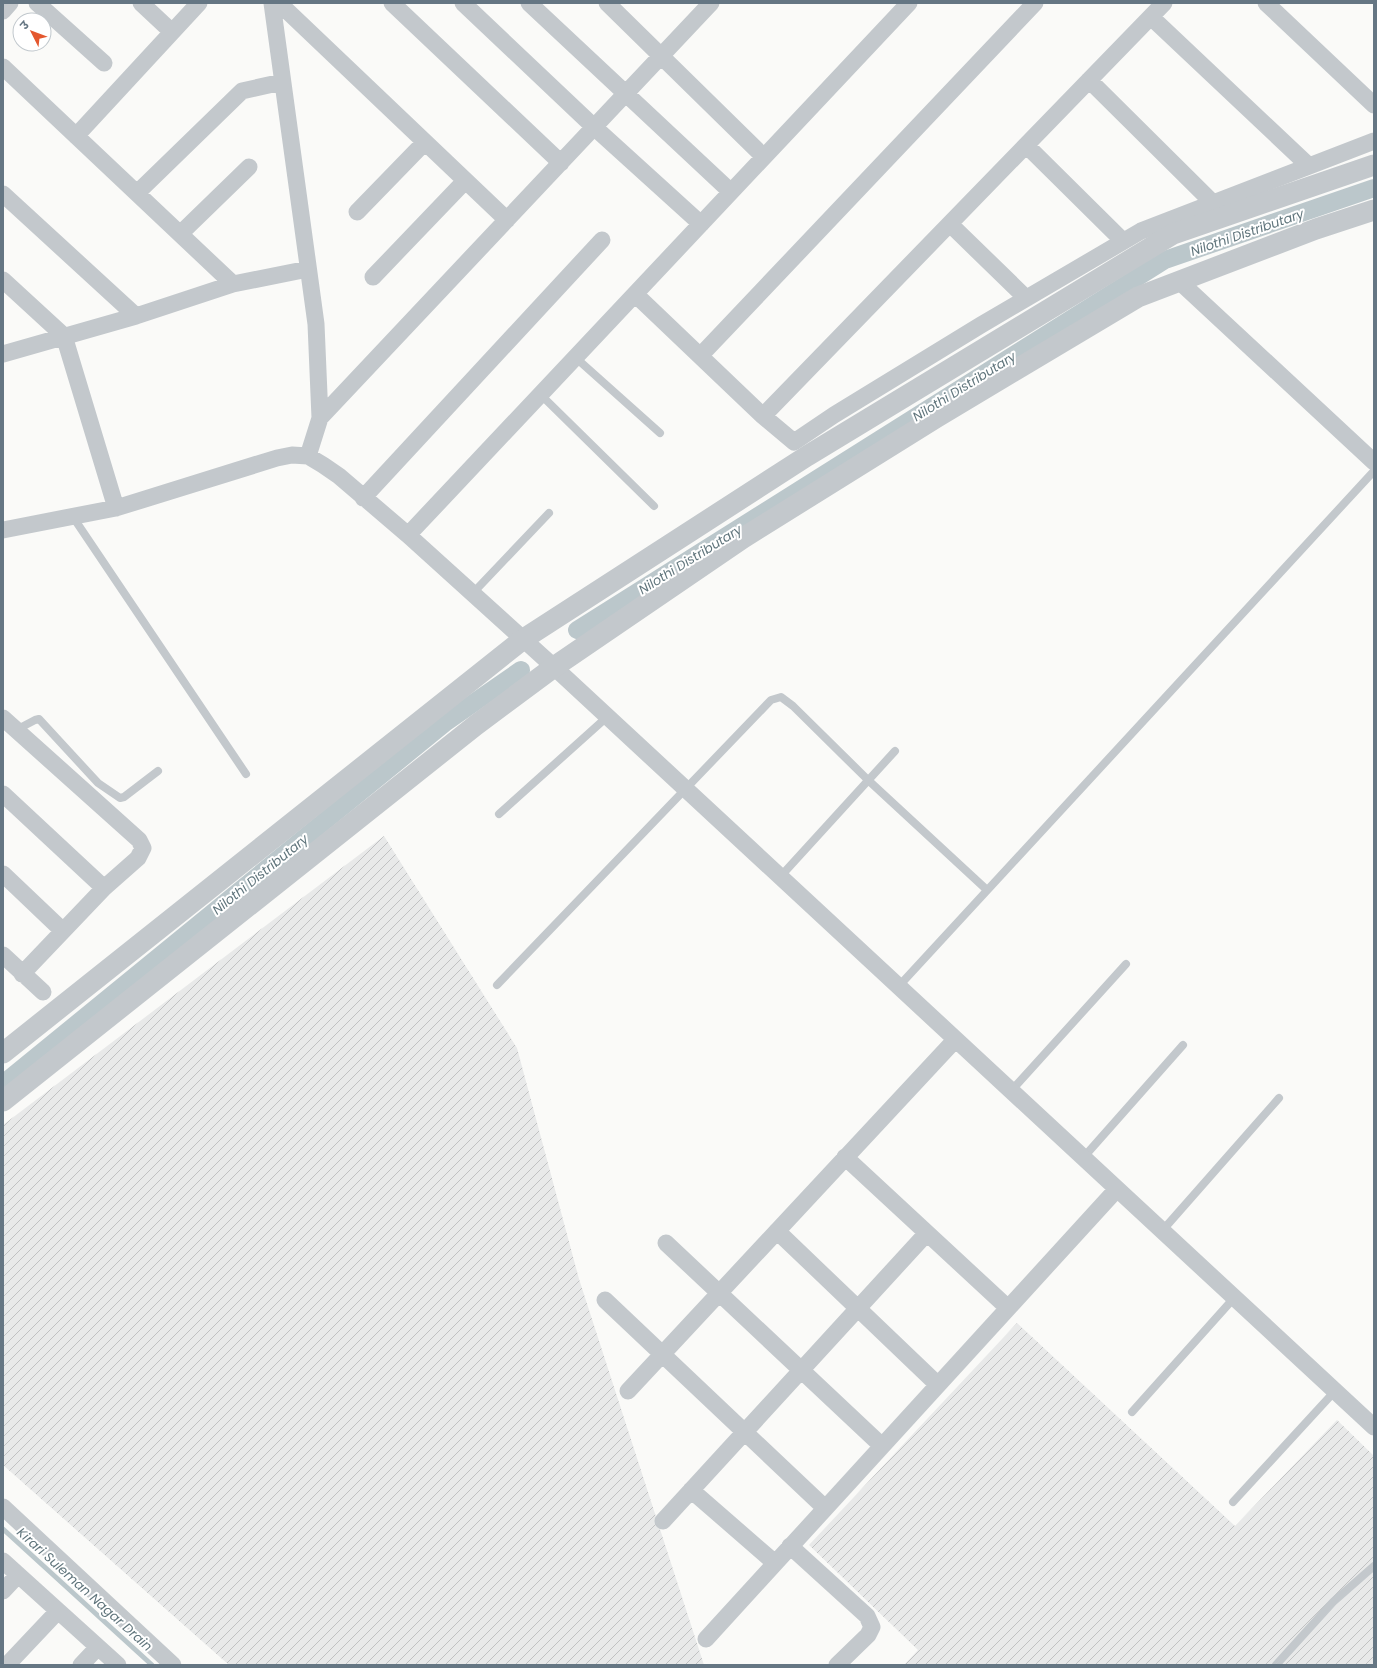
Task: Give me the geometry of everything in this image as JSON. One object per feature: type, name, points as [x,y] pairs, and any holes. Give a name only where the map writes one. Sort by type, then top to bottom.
[{"type":"street","points":[[3,11],[10,3]]},
{"type":"street","points":[[37,3],[104,63]]},
{"type":"street","points":[[141,3],[172,32]]},
{"type":"street","points":[[76,136],[198,3]]},
{"type":"street","points":[[272,3],[316,324],[320,418],[308,456]]},
{"type":"street","points":[[280,3],[507,220]]},
{"type":"street","points":[[392,3],[561,163]]},
{"type":"street","points":[[463,3],[594,127],[701,224]]},
{"type":"street","points":[[529,3],[731,192]]},
{"type":"street","points":[[607,3],[764,157]]},
{"type":"street","points":[[408,535],[909,3]]},
{"type":"street","points":[[700,356],[1035,3]]},
{"type":"street","points":[[763,416],[1164,3]]},
{"type":"street","points":[[1266,3],[1374,105]]},
{"type":"street","points":[[320,418],[662,56],[707,5]]},
{"type":"street","points":[[1151,17],[1309,166]]},
{"type":"street","points":[[3,67],[233,284]]},
{"type":"street","points":[[1089,80],[1213,203]]},
{"type":"street","points":[[137,193],[242,90],[282,82]]},
{"type":"street","points":[[800,449],[834,415],[1026,298],[1141,231],[1374,141]]},
{"type":"street","points":[[358,212],[425,142]]},
{"type":"street","points":[[1026,145],[1123,241]]},
{"type":"street","points":[[3,1053],[522,640],[800,449],[1173,234],[1374,165]]},
{"type":"street","points":[[180,234],[249,167]]},
{"type":"street","points":[[373,277],[465,181]]},
{"type":"street","points":[[3,194],[136,316]]},
{"type":"street","points":[[3,1101],[476,725],[554,667],[743,538],[937,417],[1138,297],[1316,229],[1374,210]]},
{"type":"street","points":[[950,224],[1026,298]]},
{"type":"street","points":[[363,498],[602,240]]},
{"type":"street","points":[[3,354],[136,316],[233,284],[308,269]]},
{"type":"street","points":[[3,280],[64,336],[116,508]]},
{"type":"street","points":[[1179,282],[1374,462]]},
{"type":"street","points":[[635,294],[763,416],[800,449]]},
{"type":"street","points":[[3,530],[116,508],[277,458],[292,455],[308,456],[339,476],[408,535],[522,640],[554,667],[1374,1427]]},
{"type":"street","points":[[3,718],[139,840],[143,848],[138,858],[104,888],[22,974]]},
{"type":"street","points":[[3,794],[104,888]]},
{"type":"street","points":[[3,874],[63,931]]},
{"type":"street","points":[[3,956],[43,992]]},
{"type":"street","points":[[628,1391],[955,1040]]},
{"type":"street","points":[[845,1157],[1008,1308]]},
{"type":"street","points":[[706,1639],[1117,1189]]},
{"type":"street","points":[[776,1231],[938,1385]]},
{"type":"street","points":[[663,1521],[927,1233]]},
{"type":"street","points":[[666,1244],[882,1446]]},
{"type":"street","points":[[605,1300],[825,1508]]},
{"type":"street","points":[[691,1490],[775,1563]]},
{"type":"street","points":[[3,1507],[173,1665]]},
{"type":"street","points":[[790,1546],[867,1616],[872,1627],[868,1635],[837,1665]]},
{"type":"street","points":[[3,1561],[118,1665]]},
{"type":"street","points":[[3,1591],[18,1575]]},
{"type":"street","points":[[7,1665],[58,1611]]},
{"type":"street","points":[[81,1665],[98,1647]]},
{"type":"lane","points":[[576,358],[660,433]]},
{"type":"lane","points":[[541,395],[654,506]]},
{"type":"lane","points":[[898,987],[1374,471]]},
{"type":"lane","points":[[472,594],[549,513]]},
{"type":"lane","points":[[73,516],[246,774]]},
{"type":"lane","points":[[497,985],[771,700],[781,697],[793,706],[868,780],[987,890]]},
{"type":"lane","points":[[498,814],[607,717]]},
{"type":"lane","points":[[16,730],[34,720],[40,719],[98,784],[115,797],[124,797],[158,771]]},
{"type":"lane","points":[[780,877],[895,750]]},
{"type":"lane","points":[[1011,1091],[1126,964]]},
{"type":"lane","points":[[1083,1158],[1183,1045]]},
{"type":"lane","points":[[1162,1231],[1279,1098]]},
{"type":"lane","points":[[1132,1412],[1234,1298]]},
{"type":"lane","points":[[1233,1502],[1335,1391]]},
{"type":"lane","points":[[1276,1665],[1332,1602],[1374,1566]]},
{"type":"shaded area","points":[[384,836],[517,1048],[579,1279],[704,1665],[229,1665],[3,1465],[3,1125]]},
{"type":"shaded area","points":[[1017,1323],[1235,1526],[1337,1420],[1374,1456],[1374,1665],[904,1665],[918,1650],[809,1545]]},
{"type":"waterway","name":"Nilothi Distributary","points":[[577,630],[1165,260],[1374,188]]},
{"type":"waterway","name":"Nilothi Distributary","points":[[3,1084],[446,722],[521,670]]},
{"type":"waterway","name":"Kirari Suleman Nagar Drain","points":[[3,1529],[152,1665]]}]
